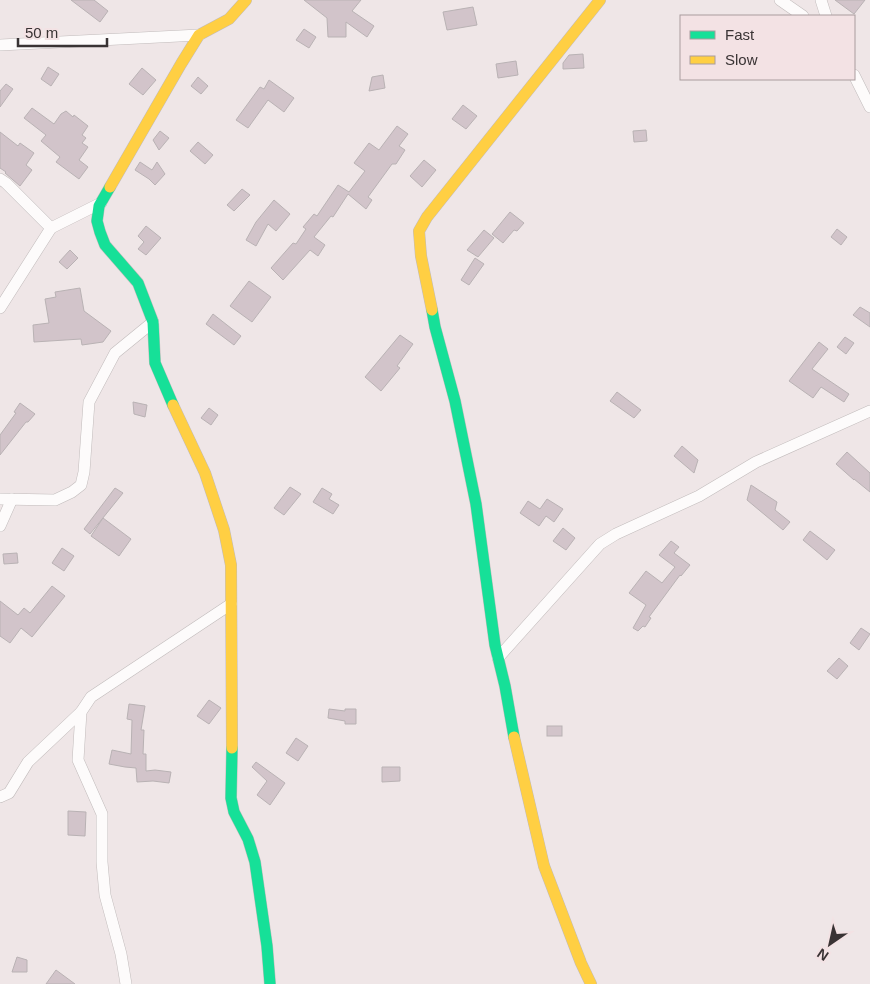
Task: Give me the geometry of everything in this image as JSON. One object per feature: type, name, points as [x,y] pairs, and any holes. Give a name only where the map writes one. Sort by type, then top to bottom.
[{"type":"street","points":[[0,45],[199,35],[229,18],[246,0]]},
{"type":"street","points":[[591,984],[581,963],[544,866],[515,741],[495,645],[476,504],[455,401],[435,327],[421,256],[419,231],[427,217],[600,0]]},
{"type":"street","points":[[780,0],[802,15]]},
{"type":"street","points":[[820,0],[826,15]]},
{"type":"street","points":[[199,35],[100,206],[97,221],[105,245],[138,283],[153,322],[155,363],[205,473],[224,530],[231,565],[231,798],[234,812],[248,839],[255,862],[267,946],[270,984]]},
{"type":"street","points":[[870,80],[856,80],[870,107]]},
{"type":"street","points":[[0,179],[51,228]]},
{"type":"street","points":[[0,308],[51,228],[102,203]]},
{"type":"street","points":[[0,526],[6,499],[55,500],[72,492],[81,485],[84,472],[88,402],[115,354],[153,322]]},
{"type":"street","points":[[498,658],[600,544],[616,534],[699,496],[756,462],[870,410]]},
{"type":"street","points":[[0,797],[9,793],[28,762],[81,712],[91,697],[231,604]]},
{"type":"street","points":[[81,712],[78,760],[102,814],[102,862],[105,895],[121,954],[126,984]]},
{"type":"building","points":[[71,0],[94,0],[108,11],[100,22]]},
{"type":"building","points":[[304,0],[361,0],[352,11],[374,26],[367,37],[346,22],[346,37],[328,37],[327,18]]},
{"type":"building","points":[[835,0],[865,0],[854,14]]},
{"type":"building","points":[[473,7],[477,25],[447,30],[443,12]]},
{"type":"building","points":[[304,29],[316,37],[309,48],[296,40]]},
{"type":"building","points":[[583,54],[584,68],[563,69],[563,63],[569,55]]},
{"type":"building","points":[[516,61],[518,75],[498,78],[496,64]]},
{"type":"building","points":[[48,67],[59,74],[51,86],[41,79]]},
{"type":"building","points":[[142,68],[156,80],[143,95],[129,84]]},
{"type":"building","points":[[383,75],[385,88],[369,91],[372,77]]},
{"type":"building","points":[[198,77],[208,86],[201,94],[191,86]]},
{"type":"building","points":[[269,80],[294,98],[284,112],[268,100],[248,128],[236,120],[260,87],[264,89]]},
{"type":"building","points":[[6,84],[13,89],[0,107],[0,91]]},
{"type":"building","points":[[463,105],[477,116],[466,129],[452,119]]},
{"type":"building","points":[[32,108],[54,124],[61,114],[66,111],[88,126],[82,135],[86,138],[82,143],[88,147],[79,160],[88,167],[79,179],[56,162],[60,157],[41,141],[46,135],[24,118]]},
{"type":"building","points":[[397,126],[408,134],[399,146],[405,150],[396,164],[392,164],[368,197],[372,200],[366,209],[348,194],[333,217],[331,216],[314,237],[325,245],[318,256],[310,250],[283,280],[271,268],[293,243],[296,244],[306,229],[303,227],[314,214],[317,216],[338,185],[349,192],[365,171],[354,163],[369,143],[379,150]]},
{"type":"building","points":[[646,130],[647,141],[634,142],[633,131]]},
{"type":"building","points":[[160,131],[169,138],[159,150],[153,140]]},
{"type":"building","points":[[0,132],[18,146],[20,143],[34,153],[26,165],[32,170],[20,186],[0,168]]},
{"type":"building","points":[[198,142],[213,155],[205,164],[190,151]]},
{"type":"building","points":[[424,160],[436,170],[422,187],[410,176]]},
{"type":"building","points":[[140,162],[152,170],[157,162],[165,174],[155,185],[135,170]]},
{"type":"building","points":[[242,189],[250,195],[234,211],[227,205]]},
{"type":"building","points":[[274,200],[290,214],[276,231],[268,224],[256,246],[246,240],[256,222]]},
{"type":"building","points":[[510,212],[524,223],[517,231],[514,230],[503,243],[492,234]]},
{"type":"building","points":[[146,226],[161,238],[146,255],[138,249],[144,242],[138,236]]},
{"type":"building","points":[[837,229],[847,237],[841,245],[831,237]]},
{"type":"building","points":[[484,230],[494,238],[478,257],[467,250]]},
{"type":"building","points":[[70,250],[78,258],[67,269],[59,262]]},
{"type":"building","points":[[475,258],[484,264],[469,285],[461,280]]},
{"type":"building","points":[[249,281],[271,297],[252,322],[230,306]]},
{"type":"building","points":[[80,288],[84,311],[111,331],[103,342],[82,345],[81,339],[34,342],[33,325],[49,323],[45,299],[56,297],[55,292]]},
{"type":"building","points":[[860,307],[870,313],[870,327],[853,315]]},
{"type":"building","points":[[213,314],[241,336],[234,345],[206,324]]},
{"type":"building","points":[[400,335],[413,344],[397,366],[400,368],[381,391],[365,377]]},
{"type":"building","points":[[845,337],[854,343],[846,354],[837,347]]},
{"type":"building","points":[[819,342],[828,349],[812,369],[849,394],[844,402],[821,387],[813,398],[789,381]]},
{"type":"building","points":[[617,392],[641,410],[634,418],[610,401]]},
{"type":"building","points":[[133,402],[147,405],[145,417],[134,414]]},
{"type":"building","points":[[20,403],[35,414],[26,422],[0,455],[0,435],[16,413],[14,412]]},
{"type":"building","points":[[209,408],[218,415],[211,425],[201,418]]},
{"type":"building","points":[[682,446],[698,460],[694,473],[674,456]]},
{"type":"building","points":[[847,452],[870,473],[870,492],[836,464]]},
{"type":"building","points":[[751,485],[777,502],[775,510],[790,522],[783,530],[747,500]]},
{"type":"building","points":[[290,487],[301,494],[284,515],[274,508]]},
{"type":"building","points":[[115,488],[123,493],[90,534],[84,529]]},
{"type":"building","points":[[322,488],[332,494],[329,499],[339,505],[333,514],[313,502]]},
{"type":"building","points":[[547,499],[563,509],[554,522],[546,516],[539,526],[520,513],[528,501],[540,509]]},
{"type":"building","points":[[103,518],[131,539],[119,556],[91,536]]},
{"type":"building","points":[[563,528],[575,538],[566,550],[553,541]]},
{"type":"building","points":[[810,531],[835,550],[827,560],[803,540]]},
{"type":"building","points":[[671,541],[679,547],[674,553],[690,565],[680,575],[649,617],[651,618],[645,627],[643,626],[638,631],[633,628],[646,605],[629,593],[646,571],[662,583],[675,567],[659,555]]},
{"type":"building","points":[[62,548],[74,556],[64,571],[52,563]]},
{"type":"building","points":[[17,553],[18,563],[4,564],[3,554]]},
{"type":"building","points":[[52,586],[65,596],[32,637],[21,628],[10,643],[0,636],[0,601],[18,615],[24,608],[30,613]]},
{"type":"building","points":[[861,628],[870,634],[859,650],[850,643]]},
{"type":"building","points":[[839,658],[848,666],[837,679],[827,671]]},
{"type":"building","points":[[209,700],[221,708],[209,724],[197,716]]},
{"type":"building","points":[[129,704],[145,706],[141,730],[144,730],[143,754],[146,754],[146,771],[171,772],[169,783],[137,782],[136,768],[109,764],[112,750],[131,754],[132,720],[127,719]]},
{"type":"building","points":[[329,709],[345,711],[345,709],[356,709],[356,724],[345,724],[345,721],[328,718]]},
{"type":"building","points":[[547,726],[562,726],[562,736],[547,736]]},
{"type":"building","points":[[296,738],[308,746],[298,761],[286,753]]},
{"type":"building","points":[[256,762],[285,783],[270,805],[257,795],[267,781],[252,767]]},
{"type":"building","points":[[382,767],[400,767],[400,781],[382,782]]},
{"type":"building","points":[[68,811],[86,812],[85,836],[68,835]]},
{"type":"building","points":[[17,957],[27,960],[27,972],[12,972]]},
{"type":"building","points":[[56,970],[75,984],[46,984]]},
{"type":"traffic: fast","points":[[110,187],[99,206],[97,221],[100,232],[105,245],[138,283],[153,322],[155,363],[173,405]]},
{"type":"traffic: fast","points":[[432,310],[455,401],[476,504],[495,645],[505,686],[514,737]]},
{"type":"traffic: fast","points":[[232,748],[231,798],[234,812],[248,839],[255,862],[267,946],[270,984]]},
{"type":"traffic: slow","points":[[110,187],[199,35],[229,19],[246,0]]},
{"type":"traffic: slow","points":[[432,310],[421,256],[419,231],[427,217],[600,0]]},
{"type":"traffic: slow","points":[[173,405],[205,473],[224,530],[231,565],[232,748]]},
{"type":"traffic: slow","points":[[514,737],[544,866],[581,963],[591,984]]}]
